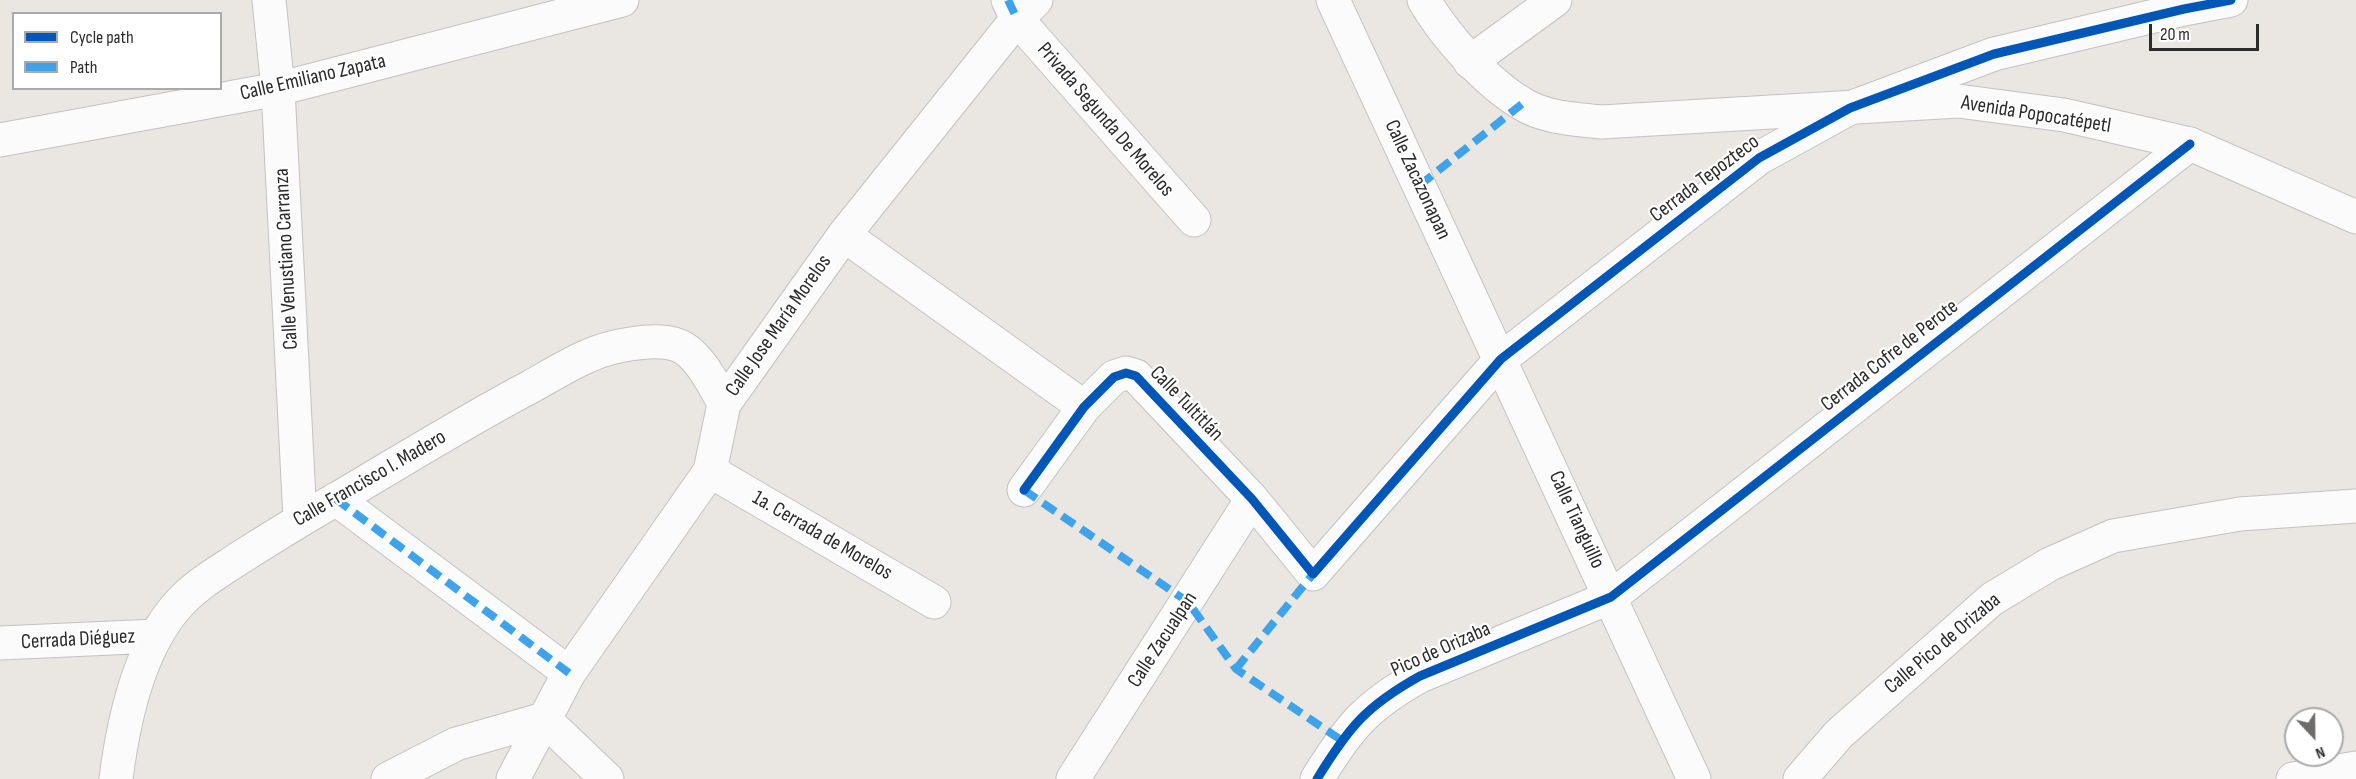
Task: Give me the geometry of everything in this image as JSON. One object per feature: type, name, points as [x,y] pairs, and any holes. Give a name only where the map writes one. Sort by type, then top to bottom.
[{"type":"street","name":"Calle Venustiano Carranza","points":[[269,0],[278,89],[300,519]]},
{"type":"street","name":"Calle Emiliano Zapata","points":[[0,140],[278,89],[622,0]]},
{"type":"street","name":"Calle Zacazonapan","points":[[1333,0],[1501,359]]},
{"type":"street","name":"Avenida Popocatépetl","points":[[1424,0],[1470,62],[1522,104],[1559,117],[1601,122],[1958,101],[2064,115],[2190,144],[2354,214]]},
{"type":"street","points":[[1470,62],[1555,0]]},
{"type":"street","name":"Cerrada Tepozteco","points":[[1314,574],[1501,359],[1760,158],[1850,108],[1994,54],[2231,0]]},
{"type":"street","name":"Privada Segunda De Morelos","points":[[1020,6],[1194,220]]},
{"type":"street","name":"Calle Jose María Morelos","points":[[513,779],[569,673],[710,471],[724,404],[844,235],[1020,6]]},
{"type":"street","name":"Cerrada Cofre de Perote","points":[[1611,597],[2190,144]]},
{"type":"street","points":[[844,235],[1084,407]]},
{"type":"street","name":"Calle Francisco I. Madero","points":[[116,779],[119,752],[135,689],[156,636],[178,605],[206,580],[300,519],[506,400],[589,355],[619,346],[649,342],[678,345],[697,360],[714,384],[724,404]]},
{"type":"street","name":"Calle Tianguillo","points":[[1501,359],[1694,779]]},
{"type":"street","name":"Calle Tultitlán","points":[[1024,490],[1084,407],[1114,377],[1126,373],[1136,376],[1252,499],[1314,574]]},
{"type":"street","name":"1a. Cerrada de Morelos","points":[[710,471],[934,602]]},
{"type":"street","points":[[336,499],[569,673]]},
{"type":"street","name":"Calle Zacualpan","points":[[1073,779],[1252,499]]},
{"type":"street","name":"Calle Pico de Orizaba","points":[[1800,779],[1839,734],[1992,599],[2050,564],[2113,536],[2240,514],[2356,506]]},
{"type":"street","name":"Pico de Orizaba","points":[[1317,779],[1341,740],[1366,712],[1390,693],[1420,676],[1611,597]]},
{"type":"street","name":"Cerrada Diéguez","points":[[0,644],[156,636]]},
{"type":"street","points":[[388,779],[456,744],[544,719],[607,779]]},
{"type":"street","points":[[2293,779],[2356,768]]},
{"type":"marked path","points":[[1008,0],[1017,19]]},
{"type":"marked path","points":[[1420,185],[1522,104]]},
{"type":"marked path","points":[[1024,490],[1188,602],[1236,669],[1341,740]]},
{"type":"marked path","points":[[336,499],[569,673]]},
{"type":"marked path","points":[[1236,669],[1313,574]]},
{"type":"cycle path","points":[[1024,490],[1084,407],[1114,377],[1126,373],[1136,376],[1252,499],[1313,574],[1501,359],[1759,158],[1850,108],[1994,54],[2231,0]]},
{"type":"cycle path","points":[[1317,779],[1349,731],[1372,708],[1401,687],[1420,676],[1611,597],[2190,144]]}]
